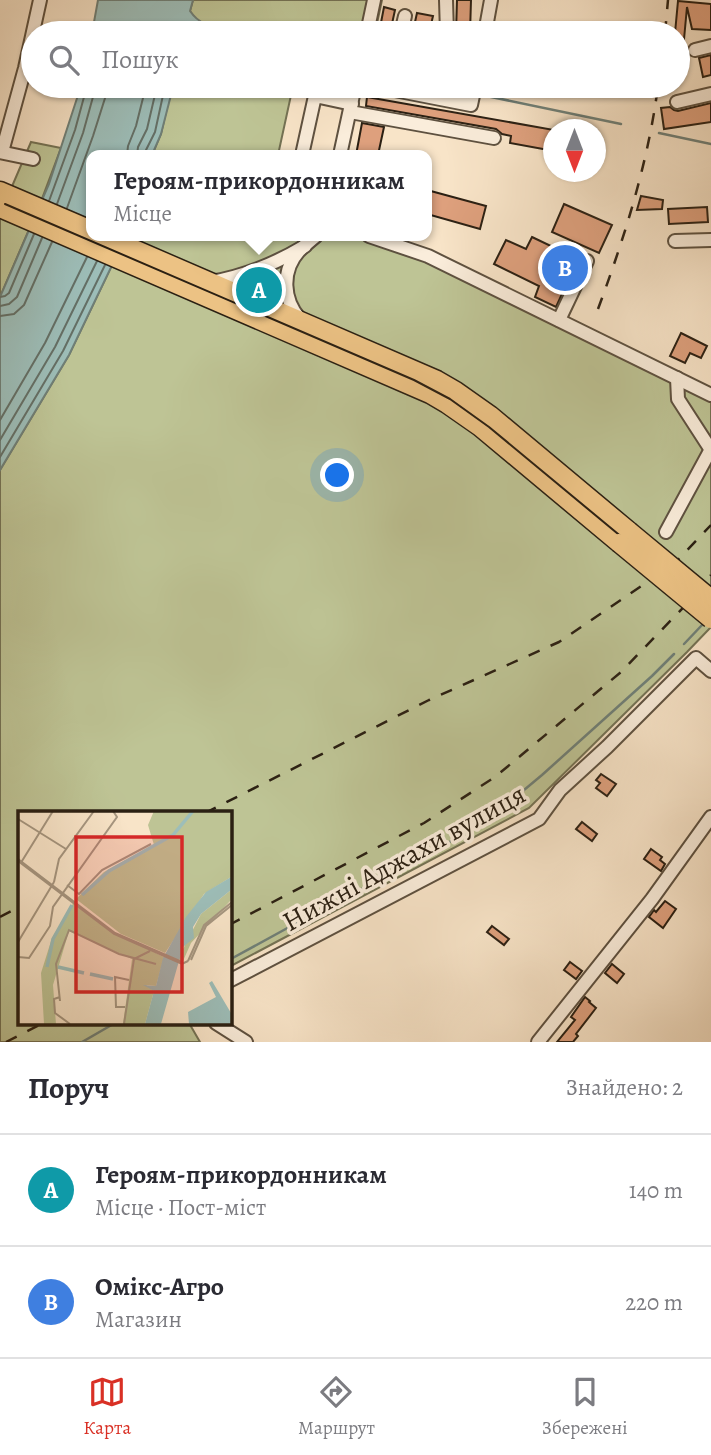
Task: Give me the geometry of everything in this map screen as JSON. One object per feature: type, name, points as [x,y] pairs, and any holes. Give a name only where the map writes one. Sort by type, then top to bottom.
[{"type":"highway","points":[[3,201],[86,228]]},
{"type":"highway","points":[[3,201],[86,237]]},
{"type":"highway","points":[[96,241],[411,385],[490,425]]},
{"type":"highway","points":[[113,241],[179,277],[211,282],[437,380],[473,402],[490,425],[624,537],[711,619]]},
{"type":"highway","points":[[624,537],[711,598]]},
{"type":"street","points":[[35,21],[40,0]]},
{"type":"street","points":[[370,21],[374,0]]},
{"type":"street","points":[[446,0],[447,21]]},
{"type":"street","points":[[487,21],[491,0]]},
{"type":"street","points":[[404,21],[405,16]]},
{"type":"street","points":[[695,50],[711,46]]},
{"type":"street","points":[[21,82],[1,152],[33,159]]},
{"type":"street","points":[[677,102],[711,94]]},
{"type":"street","points":[[303,150],[315,98]]},
{"type":"street","points":[[321,98],[351,108],[494,138]]},
{"type":"street","points":[[341,150],[353,98]]},
{"type":"street","points":[[434,98],[471,105],[472,98]]},
{"type":"street","points":[[675,241],[711,240]]},
{"type":"street","points":[[302,321],[289,302],[286,286],[294,257],[310,241]]},
{"type":"street","points":[[384,241],[428,256],[711,395]]},
{"type":"street","points":[[211,282],[260,269],[305,246]]},
{"type":"street","points":[[559,320],[587,261]]},
{"type":"street","points":[[666,532],[711,450],[678,399],[677,378]]},
{"type":"street","name":"Нижні Аджахи вулиця","points":[[231,980],[538,819],[561,790],[696,658],[711,671]]},
{"type":"street","points":[[538,1042],[652,899],[711,817]]},
{"type":"street","points":[[218,1024],[245,1042]]},
{"type":"green space","points":[[193,0],[382,0],[378,21],[199,21],[190,11]]},
{"type":"green space","points":[[169,98],[290,98],[279,150],[154,150],[161,134]]},
{"type":"green space","points":[[31,142],[61,148],[40,204],[10,191]]},
{"type":"green space","points":[[0,212],[31,225],[0,297]]},
{"type":"green space","points":[[124,241],[393,241],[711,390],[711,594],[497,416]]},
{"type":"green space","points":[[114,261],[445,407],[711,627],[529,808],[231,966],[231,811],[18,811],[18,1024],[190,1024],[200,1042],[0,1042],[0,470],[69,355]]},
{"type":"water","points":[[98,0],[193,0],[190,11],[201,21],[94,21]]},
{"type":"water","points":[[77,98],[170,98],[154,150],[86,150],[86,241],[124,241],[69,355],[0,470],[0,297],[49,184]]},
{"type":"building","points":[[457,0],[471,0],[470,21],[456,21]]},
{"type":"building","points":[[678,1],[711,4],[711,30],[692,29],[687,7],[686,21],[676,21]]},
{"type":"building","points":[[384,7],[395,10],[393,21],[381,21]]},
{"type":"building","points":[[417,13],[433,16],[432,21],[415,21]]},
{"type":"building","points":[[711,55],[711,75],[703,77],[699,58]]},
{"type":"building","points":[[367,98],[543,128],[543,149],[510,143],[511,136],[496,129],[366,106]]},
{"type":"building","points":[[711,103],[711,122],[664,129],[661,108],[670,107],[678,111]]},
{"type":"building","points":[[362,123],[384,127],[379,150],[357,150]]},
{"type":"building","points":[[432,191],[486,206],[480,229],[432,215]]},
{"type":"building","points":[[641,196],[663,200],[662,209],[637,210]]},
{"type":"building","points":[[564,204],[612,225],[599,253],[552,232]]},
{"type":"building","points":[[707,207],[708,222],[669,224],[668,209]]},
{"type":"building","points":[[532,237],[578,259],[556,307],[535,297],[539,286],[494,264],[506,240],[526,249]]},
{"type":"building","points":[[681,333],[707,346],[701,358],[690,353],[685,363],[670,356]]},
{"type":"building","points":[[601,774],[616,784],[607,796],[596,788],[600,783],[596,780]]},
{"type":"building","points":[[582,822],[597,834],[592,841],[576,829]]},
{"type":"building","points":[[651,849],[662,857],[660,860],[665,864],[661,871],[644,859]]},
{"type":"building","points":[[665,901],[676,909],[663,928],[649,917]]},
{"type":"building","points":[[492,926],[509,939],[504,945],[487,932]]},
{"type":"building","points":[[570,962],[582,971],[576,979],[564,970]]},
{"type":"building","points":[[612,964],[624,974],[617,983],[605,973]]},
{"type":"building","points":[[585,997],[596,1008],[573,1042],[557,1042],[575,1020],[571,1017]]},
{"type":"waterway","points":[[496,98],[621,124]]},
{"type":"waterway","points":[[659,133],[711,144]]},
{"type":"waterway","points":[[684,644],[703,624]]},
{"type":"waterway","points":[[231,959],[433,852],[494,815],[542,775],[674,654]]},
{"type":"waterway","points":[[82,1042],[113,1024]]},
{"type":"tram line","points":[[5,204],[86,239]]},
{"type":"tram line","points":[[91,241],[414,380],[450,399],[489,427],[711,611]]},
{"type":"railway","points":[[666,21],[668,0]]},
{"type":"railway","points":[[598,309],[634,199],[656,98]]},
{"type":"railway","points":[[209,811],[429,700],[559,642],[675,563],[711,525]]},
{"type":"railway","points":[[231,924],[424,823],[495,777],[621,672],[704,586],[711,575]]},
{"type":"railway","points":[[0,917],[18,908]]},
{"type":"railway","points":[[6,1042],[41,1024]]},
{"type":"place","name":"Омiкс-Агро","points":[[565,268]]},
{"type":"place","name":"Героям-прикордонникам","points":[[259,290]]}]
